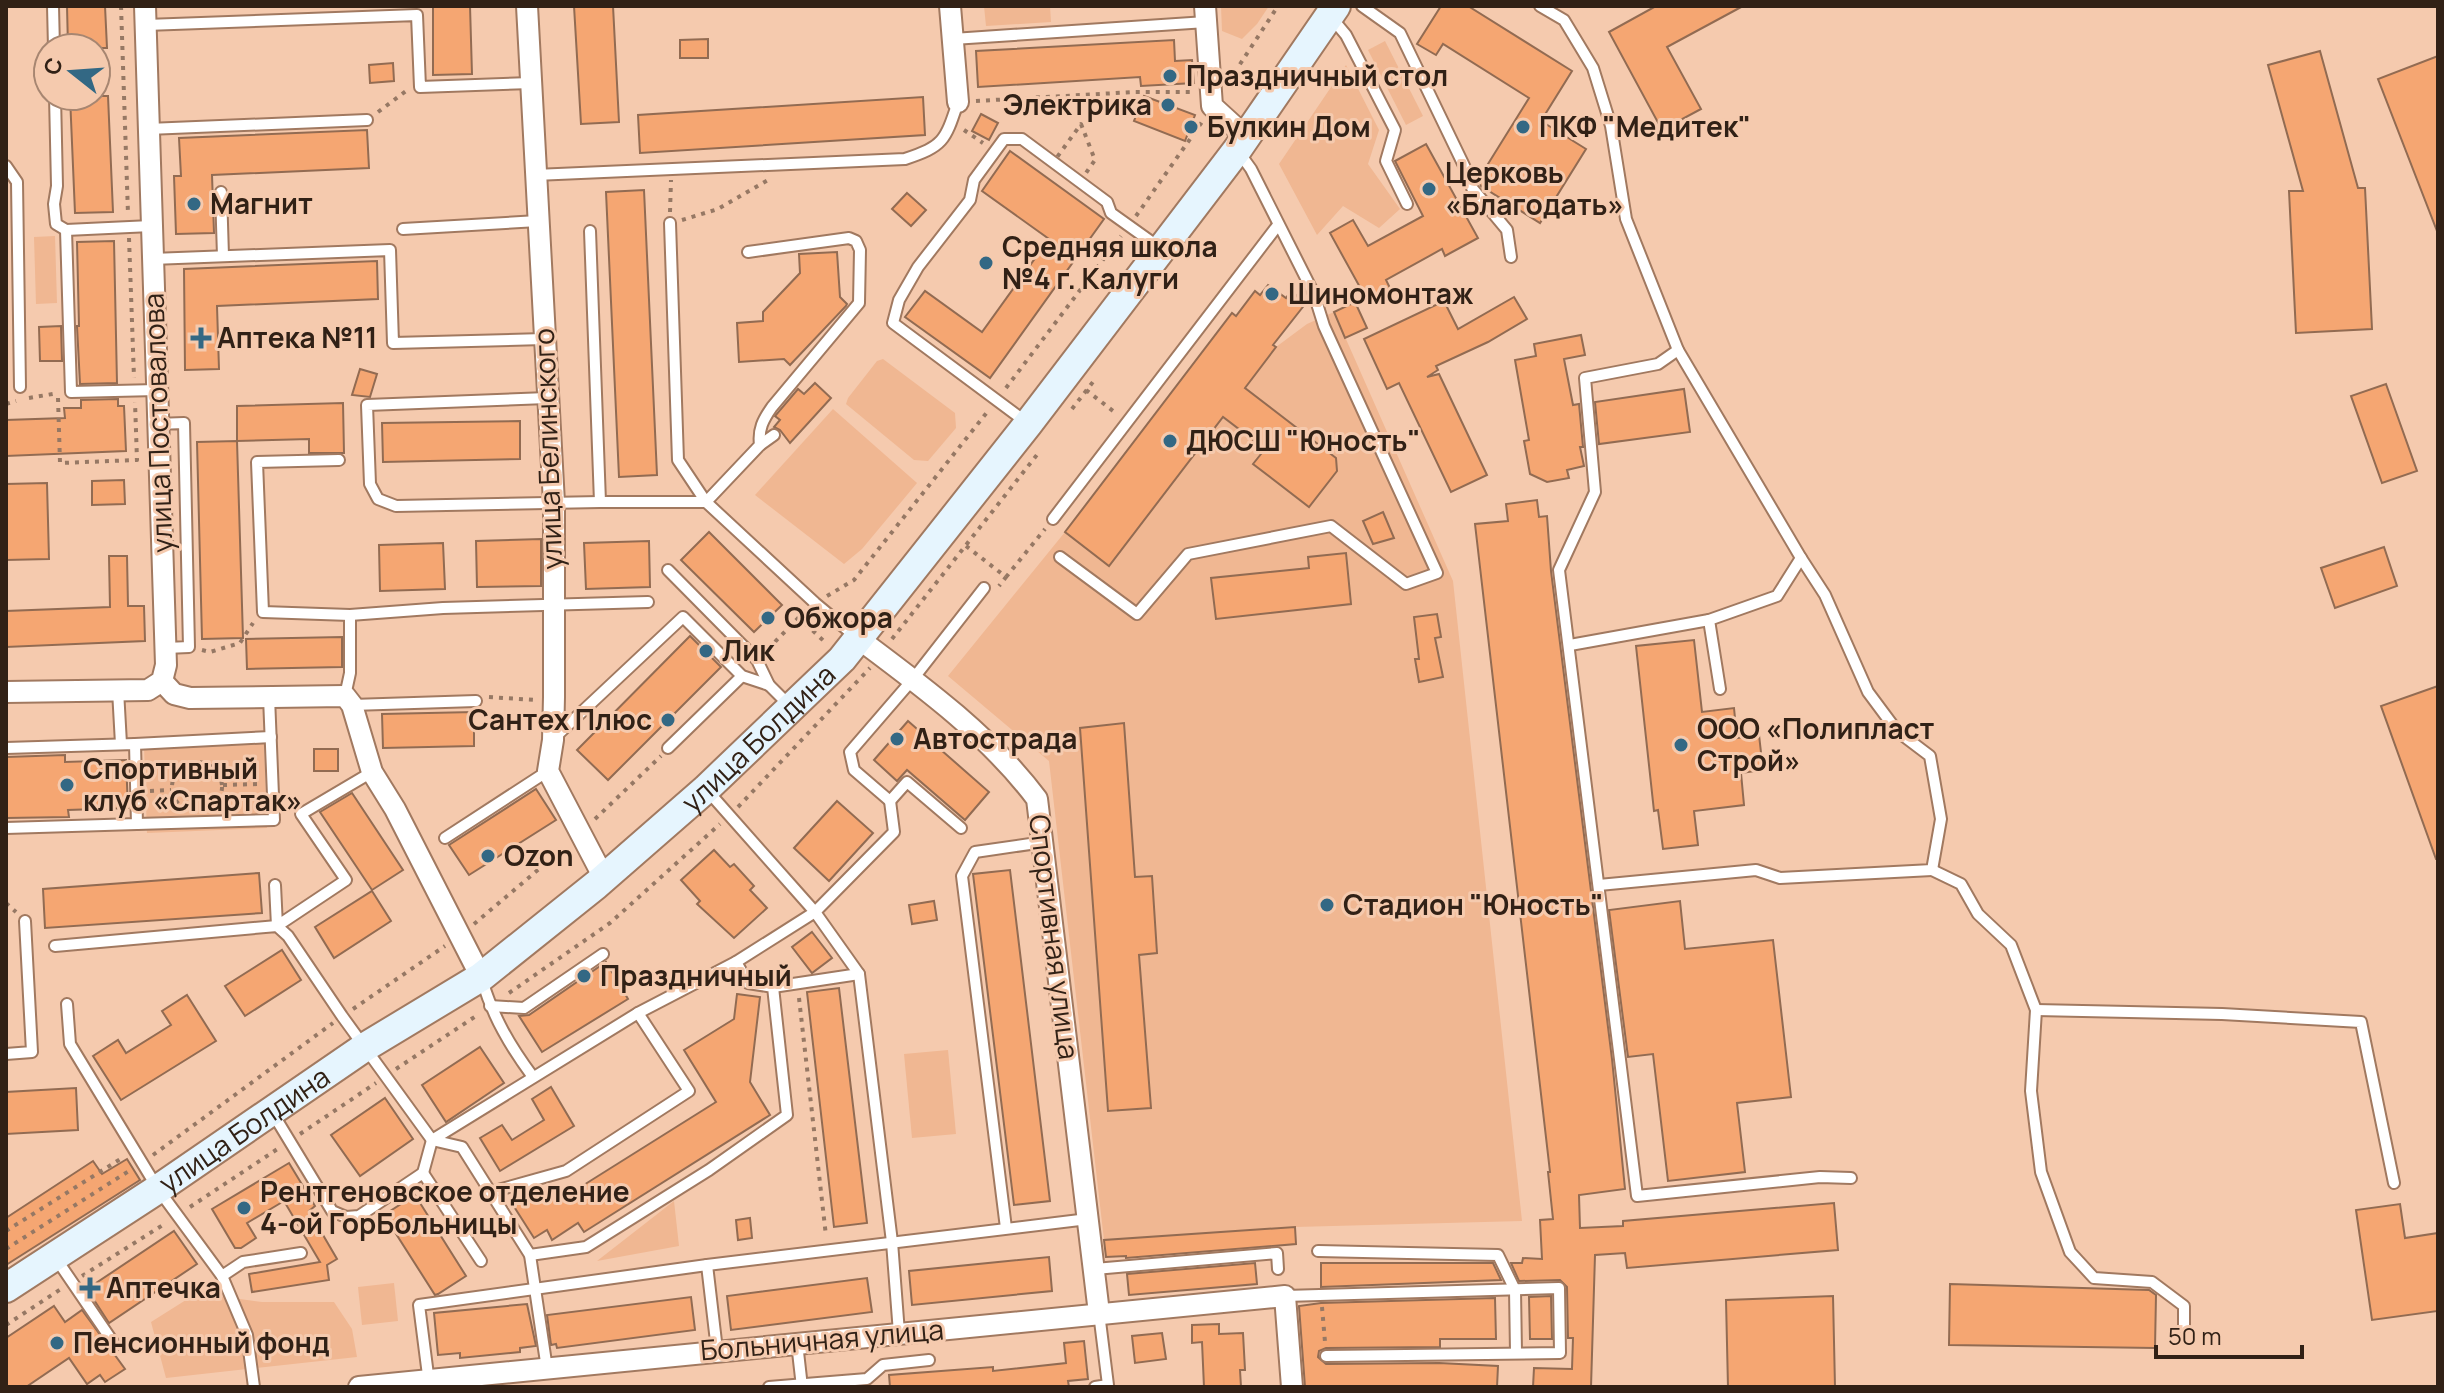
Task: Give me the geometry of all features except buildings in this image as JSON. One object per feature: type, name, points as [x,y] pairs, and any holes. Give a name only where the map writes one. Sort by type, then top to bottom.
[{"type":"main road","name":"улица Болдина","points":[[6,1288],[158,1189],[365,1047],[481,977],[604,878],[706,789],[859,639],[1242,143],[1333,11]]},
{"type":"street","name":"улица Белинского","points":[[527,6],[554,503],[554,697],[553,740],[548,771]]},
{"type":"street","points":[[950,6],[958,102]]},
{"type":"street","points":[[1205,14],[1212,100],[1242,143]]},
{"type":"street","name":"улица Постовалова","points":[[145,15],[166,648],[162,681]]},
{"type":"street","name":"Спортивная улица","points":[[859,639],[913,679],[1016,770],[1037,799],[1099,1313]]},
{"type":"street","points":[[6,692],[148,690],[162,681],[174,694],[190,698],[348,700],[372,772],[395,809],[481,977]]},
{"type":"street","points":[[548,771],[604,878]]},
{"type":"street","points":[[1285,1296],[1292,1387]]},
{"type":"street","name":"Больничная улица","points":[[359,1387],[429,1384],[717,1350],[1285,1296]]},
{"type":"lane","points":[[53,6],[54,32]]},
{"type":"lane","points":[[1362,6],[1400,33],[1472,188],[1507,230],[1511,257]]},
{"type":"lane","points":[[1540,6],[1564,20],[1593,68],[1611,126],[1626,219],[1678,350],[1825,595],[1868,692],[1897,731],[1930,756],[1941,819],[1932,870]]},
{"type":"lane","points":[[1333,11],[1395,130],[1386,161],[1407,204]]},
{"type":"lane","points":[[953,39],[1205,14]]},
{"type":"lane","points":[[145,15],[417,15],[420,87],[531,83]]},
{"type":"lane","points":[[535,175],[905,159],[933,149],[945,137],[958,102]]},
{"type":"lane","points":[[55,112],[56,224],[66,230],[151,226]]},
{"type":"lane","points":[[148,129],[367,120]]},
{"type":"lane","points":[[1028,424],[893,323],[899,300],[918,267],[970,200],[974,180],[1004,139],[1022,139],[1107,202],[1111,213],[1161,249]]},
{"type":"lane","points":[[1060,557],[1137,614],[1188,554],[1331,526],[1406,584],[1437,573],[1324,326],[1314,294],[1251,169],[1242,143]]},
{"type":"lane","points":[[6,166],[17,182],[20,387]]},
{"type":"lane","points":[[221,192],[223,256]]},
{"type":"lane","points":[[403,229],[538,221]]},
{"type":"lane","points":[[670,223],[678,460],[706,502],[815,603],[859,639]]},
{"type":"lane","points":[[1053,519],[1278,225]]},
{"type":"lane","points":[[66,230],[71,392],[157,390]]},
{"type":"lane","points":[[590,231],[600,502]]},
{"type":"lane","points":[[748,252],[849,238],[856,241],[860,250],[859,303],[772,407],[762,422],[760,445]]},
{"type":"lane","points":[[152,259],[390,250],[393,343],[544,339]]},
{"type":"lane","points":[[1678,350],[1658,364],[1585,378],[1595,492],[1559,570],[1637,1196],[1820,1177],[1851,1178]]},
{"type":"lane","points":[[547,398],[367,405],[370,484],[378,499],[396,506],[706,502],[760,445],[774,435]]},
{"type":"lane","points":[[157,424],[184,423],[189,647],[166,648]]},
{"type":"lane","points":[[339,460],[257,462],[263,612],[350,615],[443,608],[648,602]]},
{"type":"lane","points":[[1570,645],[1709,620],[1777,596],[1801,558]]},
{"type":"lane","points":[[668,570],[757,660],[769,685],[791,707]]},
{"type":"lane","points":[[271,1110],[332,1211],[346,1217],[359,1216],[423,1173],[432,1140],[638,1013],[736,962],[815,912],[894,832],[890,801],[854,770],[850,752],[913,679],[984,588]]},
{"type":"lane","points":[[350,615],[348,700],[476,701]]},
{"type":"lane","points":[[553,740],[683,617],[742,676],[769,685]]},
{"type":"lane","points":[[1709,620],[1720,689]]},
{"type":"lane","points":[[668,748],[742,676]]},
{"type":"lane","points":[[118,690],[121,744]]},
{"type":"lane","points":[[6,828],[274,820],[269,697]]},
{"type":"lane","points":[[6,748],[271,737]]},
{"type":"lane","points":[[135,744],[137,824]]},
{"type":"lane","points":[[445,838],[548,771]]},
{"type":"lane","points":[[55,946],[277,926],[346,880],[301,814],[372,772]]},
{"type":"lane","points":[[890,801],[907,782],[961,828]]},
{"type":"lane","points":[[706,789],[815,912],[859,974],[892,1242],[899,1333]]},
{"type":"lane","points":[[1006,1228],[962,876],[975,852],[1044,842]]},
{"type":"lane","points":[[1599,885],[1756,870],[1780,878],[1932,870],[1961,884],[1978,914],[2011,945],[2036,1010],[2031,1091],[2041,1172],[2070,1252],[2094,1278],[2152,1282],[2184,1306],[2184,1327]]},
{"type":"lane","points":[[275,885],[277,926],[288,936],[432,1140],[462,1147],[530,1255],[547,1369]]},
{"type":"lane","points":[[6,1054],[32,1052],[25,921]]},
{"type":"lane","points":[[490,1006],[524,1008],[603,954]]},
{"type":"lane","points":[[736,962],[747,989],[859,974]]},
{"type":"lane","points":[[481,977],[490,1006],[510,1046],[533,1077]]},
{"type":"lane","points":[[530,1255],[586,1247],[709,1170],[787,1115],[773,987]]},
{"type":"lane","points":[[67,1004],[70,1044],[158,1189],[222,1276],[247,1335],[254,1387]]},
{"type":"lane","points":[[2036,1010],[2222,1014],[2361,1022],[2394,1183]]},
{"type":"lane","points":[[491,1192],[566,1171],[689,1091],[638,1013]]},
{"type":"lane","points":[[423,1173],[481,1261]]},
{"type":"lane","points":[[429,1384],[419,1305],[707,1265],[1088,1219]]},
{"type":"lane","points":[[1318,1251],[1498,1255],[1515,1290],[1516,1353]]},
{"type":"lane","points":[[222,1276],[243,1262],[301,1253]]},
{"type":"lane","points":[[1095,1269],[1277,1253],[1278,1269]]},
{"type":"lane","points":[[54,1257],[115,1345]]},
{"type":"lane","points":[[707,1265],[717,1350]]},
{"type":"lane","points":[[1285,1296],[1559,1288],[1560,1353],[1326,1356]]},
{"type":"lane","points":[[1095,1387],[1108,1386],[1099,1313]]},
{"type":"lane","points":[[797,1343],[802,1386]]},
{"type":"lane","points":[[769,1387],[867,1379],[883,1365],[929,1360]]},
{"type":"path","points":[[71,392],[58,393],[60,463],[137,460],[121,6]]},
{"type":"path","points":[[757,660],[815,603],[854,580],[1129,226],[1278,6]]},
{"type":"path","points":[[367,120],[405,92],[420,87]]},
{"type":"path","points":[[958,102],[1134,92],[1212,100]]},
{"type":"path","points":[[1081,124],[1095,160],[1081,180],[1055,160],[1081,124]]},
{"type":"path","points":[[967,132],[995,151]]},
{"type":"path","points":[[671,170],[670,223],[718,209],[794,164]]},
{"type":"path","points":[[1086,390],[1129,423]]},
{"type":"path","points":[[1006,577],[1053,519]]},
{"type":"path","points":[[189,647],[210,652],[240,643],[263,612]]},
{"type":"path","points":[[476,701],[493,696],[533,701],[554,697]]},
{"type":"path","points":[[195,762],[213,767],[223,785],[217,804],[199,813],[181,807],[171,790],[177,771],[195,762]]},
{"type":"path","points":[[223,785],[272,783]]},
{"type":"path","points":[[136,792],[171,790]]},
{"type":"path","points":[[797,983],[828,1250]]},
{"type":"path","points":[[6,1231],[135,1149]]},
{"type":"path","points":[[1322,1296],[1326,1356]]},
{"type":"shaded area","points":[[984,6],[1050,6],[1051,22],[986,26]]},
{"type":"shaded area","points":[[1221,6],[1269,6],[1242,39],[1222,31]]},
{"type":"shaded area","points":[[1385,41],[1423,116],[1406,125],[1368,50]]},
{"type":"shaded area","points":[[1346,65],[1379,130],[1368,164],[1400,209],[1379,228],[1343,206],[1317,235],[1279,164]]},
{"type":"shaded area","points":[[55,236],[57,303],[36,304],[34,237]]},
{"type":"shaded area","points":[[1334,312],[1453,581],[1522,1221],[1295,1227],[1104,1240],[1049,761],[948,676],[1065,532],[1232,313],[1276,347],[1307,324]]},
{"type":"shaded area","points":[[883,359],[955,413],[956,428],[928,461],[914,460],[846,404],[877,361]]},
{"type":"shaded area","points":[[833,409],[917,483],[862,549],[844,564],[755,495]]},
{"type":"shaded area","points":[[264,741],[267,828],[147,833],[144,746]]},
{"type":"shaded area","points":[[948,1050],[956,1134],[912,1138],[904,1054]]},
{"type":"shaded area","points":[[674,1201],[679,1246],[597,1261]]},
{"type":"shaded area","points":[[394,1283],[398,1321],[362,1325],[358,1287]]},
{"type":"shaded area","points":[[197,1293],[262,1302],[334,1302],[352,1329],[357,1357],[166,1378],[151,1322]]},
{"type":"place","name":"Праздничный стол","points":[[1170,76]]},
{"type":"place","name":"Электрика","points":[[1168,105]]},
{"type":"place","name":"Булкин Дом","points":[[1191,127]]},
{"type":"place","name":"ПКФ \"Медитек\"","points":[[1523,127]]},
{"type":"place","name":"Церковь «Благодать»","points":[[1429,189]]},
{"type":"place","name":"Магнит","points":[[194,204]]},
{"type":"place","name":"Средняя школа №4 г. Калуги","points":[[986,263]]},
{"type":"place","name":"Шиномонтаж","points":[[1272,294]]},
{"type":"place","name":"Аптека №11","points":[[201,338]]},
{"type":"place","name":"ДЮСШ \"Юность\"","points":[[1170,441]]},
{"type":"place","name":"Обжора","points":[[768,618]]},
{"type":"place","name":"Лик","points":[[706,651]]},
{"type":"place","name":"Сантех Плюс","points":[[668,720]]},
{"type":"place","name":"Автострада","points":[[897,739]]},
{"type":"place","name":"ООО «Полипласт Строй»","points":[[1681,745]]},
{"type":"place","name":"Спортивный клуб «Спартак»","points":[[67,785]]},
{"type":"place","name":"Ozon","points":[[488,856]]},
{"type":"place","name":"Стадион \"Юность\"","points":[[1327,905]]},
{"type":"place","name":"Праздничный","points":[[584,976]]},
{"type":"place","name":"Рентгеновское отделение 4-ой ГорБольницы","points":[[244,1208]]},
{"type":"place","name":"Аптечка","points":[[90,1288]]},
{"type":"place","name":"Пенсионный фонд","points":[[57,1343]]}]
